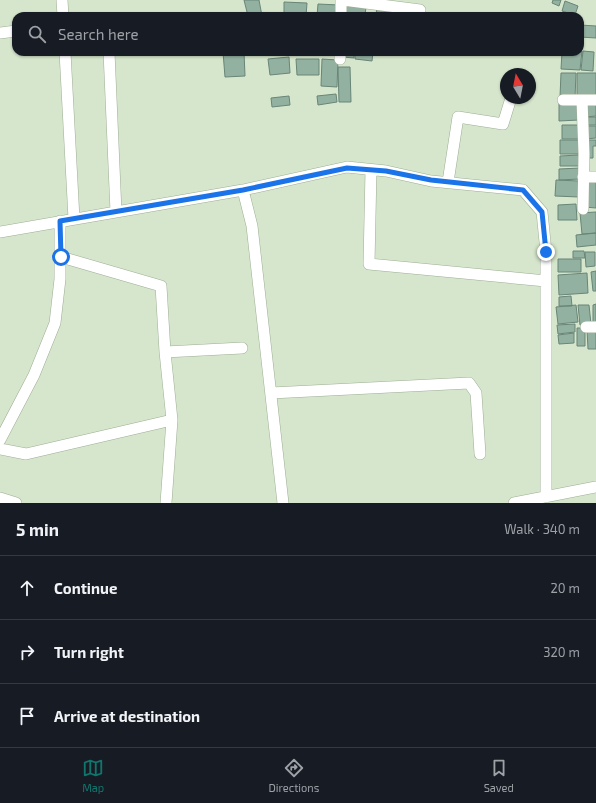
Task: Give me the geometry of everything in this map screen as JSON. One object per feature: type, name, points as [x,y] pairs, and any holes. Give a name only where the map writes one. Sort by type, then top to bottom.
[{"type":"street","points":[[62,0],[63,12]]},
{"type":"street","points":[[341,12],[342,0],[420,10]]},
{"type":"street","points":[[0,32],[12,31]]},
{"type":"street","points":[[65,56],[74,219]]},
{"type":"street","points":[[109,56],[116,212]]},
{"type":"street","points":[[563,100],[596,100]]},
{"type":"street","points":[[582,100],[584,154],[583,209]]},
{"type":"street","points":[[448,182],[458,118],[503,124],[509,104]]},
{"type":"street","points":[[0,232],[243,190],[347,168],[386,171],[431,180],[523,190],[542,212],[546,252],[546,496]]},
{"type":"street","points":[[371,170],[369,264],[546,281]]},
{"type":"street","points":[[583,177],[596,177]]},
{"type":"street","points":[[243,190],[252,226],[283,503]]},
{"type":"street","points":[[0,440],[34,375],[54,323],[60,279],[60,221]]},
{"type":"street","points":[[61,257],[161,286],[165,352],[172,420],[166,503]]},
{"type":"street","points":[[165,352],[242,348]]},
{"type":"street","points":[[271,393],[469,383],[476,393],[480,454]]},
{"type":"street","points":[[0,449],[26,454],[172,420]]},
{"type":"street","points":[[514,503],[596,487]]},
{"type":"street","points":[[0,498],[16,503]]},
{"type":"building","points":[[244,0],[259,0],[261,12],[247,12]]},
{"type":"building","points":[[553,0],[561,0],[559,6],[552,3]]},
{"type":"building","points":[[565,1],[578,6],[576,12],[562,11]]},
{"type":"building","points":[[284,2],[307,3],[306,12],[284,12]]},
{"type":"building","points":[[318,4],[339,5],[339,12],[317,12]]},
{"type":"building","points":[[346,5],[366,7],[365,12],[345,12]]},
{"type":"building","points":[[377,6],[395,8],[394,12],[376,12]]},
{"type":"building","points":[[584,25],[596,26],[596,38],[584,37]]},
{"type":"building","points":[[584,51],[594,52],[593,71],[581,70]]},
{"type":"building","points":[[223,56],[244,56],[245,76],[225,77]]},
{"type":"building","points":[[354,56],[354,58],[343,57]]},
{"type":"building","points":[[355,56],[373,56],[372,61],[355,59]]},
{"type":"building","points":[[562,56],[581,56],[580,70],[561,69]]},
{"type":"building","points":[[289,57],[290,73],[270,75],[268,59]]},
{"type":"building","points":[[296,59],[319,59],[319,75],[297,75]]},
{"type":"building","points":[[322,59],[338,60],[337,87],[321,86]]},
{"type":"building","points":[[338,67],[350,67],[351,102],[339,102]]},
{"type":"building","points":[[561,73],[576,73],[575,98],[560,97]]},
{"type":"building","points":[[577,73],[596,73],[596,98],[577,98]]},
{"type":"building","points":[[336,94],[337,102],[318,105],[317,96]]},
{"type":"building","points":[[289,96],[290,105],[272,107],[271,98]]},
{"type":"building","points":[[578,102],[579,120],[559,121],[559,103]]},
{"type":"building","points":[[596,103],[596,116],[585,117],[585,104]]},
{"type":"building","points":[[586,117],[596,117],[596,125],[586,125]]},
{"type":"building","points":[[562,125],[580,125],[580,139],[562,139]]},
{"type":"building","points":[[586,126],[596,126],[596,138],[586,139]]},
{"type":"building","points":[[560,140],[579,140],[579,154],[560,154]]},
{"type":"building","points":[[585,140],[596,140],[596,146],[593,146],[593,158],[585,158]]},
{"type":"building","points":[[579,155],[579,166],[560,166],[560,156]]},
{"type":"building","points":[[580,168],[580,179],[559,180],[559,169]]},
{"type":"building","points":[[556,180],[579,181],[579,197],[555,196]]},
{"type":"building","points":[[586,180],[596,181],[596,208],[584,207]]},
{"type":"building","points":[[576,204],[577,220],[558,220],[558,205]]},
{"type":"building","points":[[596,212],[596,233],[582,234],[580,213]]},
{"type":"building","points":[[596,233],[596,245],[577,247],[576,235]]},
{"type":"building","points":[[573,251],[584,251],[585,258],[573,258]]},
{"type":"building","points":[[585,252],[595,252],[595,266],[586,267]]},
{"type":"building","points":[[558,259],[581,259],[581,272],[558,272]]},
{"type":"building","points":[[596,271],[596,291],[593,291],[591,272]]},
{"type":"building","points":[[587,273],[588,293],[559,295],[558,275]]},
{"type":"building","points":[[571,296],[572,306],[559,306],[559,297]]},
{"type":"building","points":[[596,304],[596,323],[593,323],[593,305]]},
{"type":"building","points":[[576,305],[578,322],[558,324],[556,307]]},
{"type":"building","points":[[578,305],[589,305],[591,324],[580,325]]},
{"type":"building","points":[[575,324],[575,332],[558,334],[557,325]]},
{"type":"building","points":[[577,328],[585,328],[585,346],[577,346]]},
{"type":"building","points":[[587,330],[596,330],[596,349],[588,349]]},
{"type":"building","points":[[574,333],[574,343],[559,344],[558,335]]},
{"type":"route","points":[[61,257],[60,221],[243,190],[347,168],[386,171],[431,180],[523,190],[542,212],[546,252]]}]
